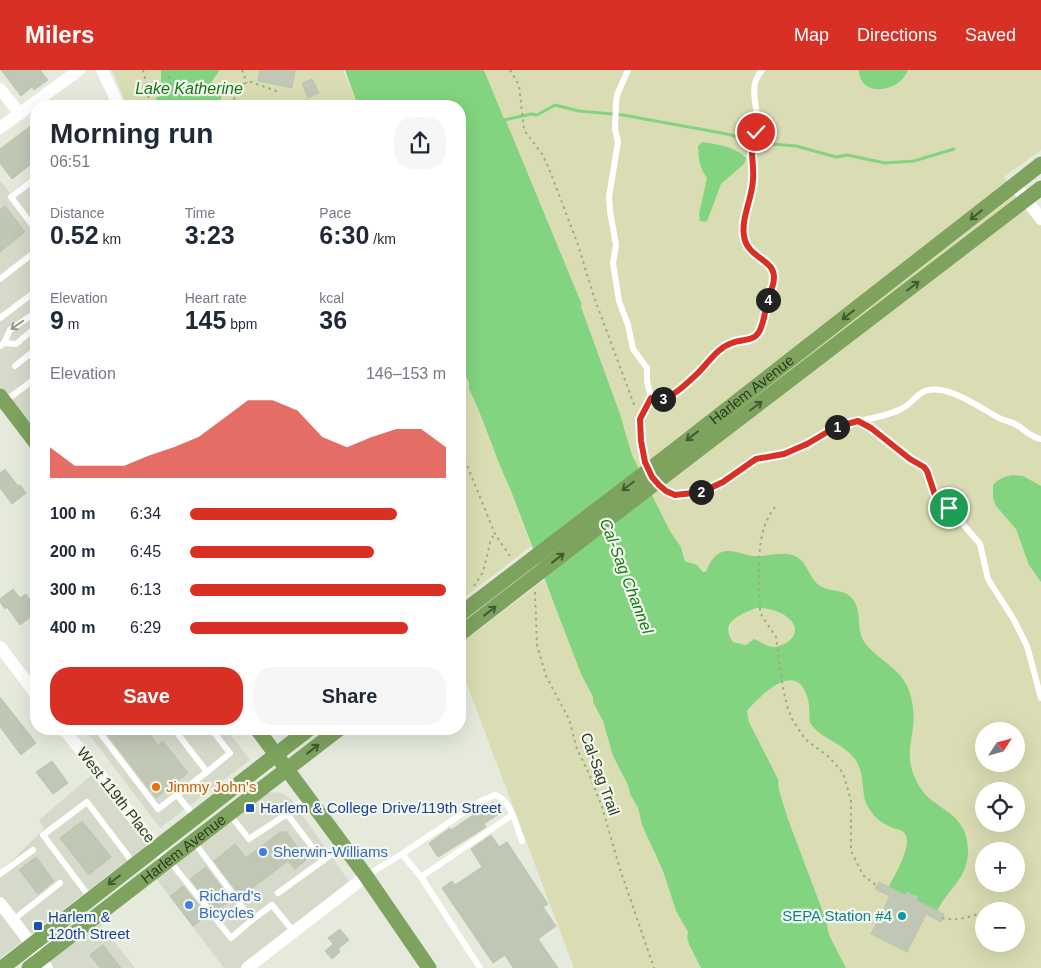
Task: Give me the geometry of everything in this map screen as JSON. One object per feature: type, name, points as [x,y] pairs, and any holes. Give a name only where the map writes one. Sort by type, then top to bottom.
[{"type":"main road","name":"Harlem Avenue","points":[[466,629],[1041,164]]},
{"type":"main road","name":"Harlem Avenue","points":[[671,462],[1041,188]]},
{"type":"main road","points":[[2,399],[30,435]]},
{"type":"main road","name":"Harlem Avenue","points":[[466,611],[521,584]]},
{"type":"main road","points":[[262,735],[366,876],[429,968]]},
{"type":"main road","name":"Harlem Avenue","points":[[2,965],[91,899],[301,735]]},
{"type":"main road","name":"Harlem Avenue","points":[[39,965],[168,860],[331,735]]},
{"type":"street","points":[[39,100],[79,70]]},
{"type":"street","points":[[102,70],[116,100]]},
{"type":"street","points":[[1,91],[20,114]]},
{"type":"street","points":[[0,128],[30,107]]},
{"type":"street","points":[[1015,185],[1041,219]]},
{"type":"street","points":[[0,647],[30,686]]},
{"type":"street","name":"West 119th Place","points":[[69,735],[168,860]]},
{"type":"street","points":[[247,968],[366,876]]},
{"type":"street","points":[[5,914],[32,944],[39,965]]},
{"type":"lane","points":[[628,70],[617,94],[616,104],[615,122],[618,142],[609,197],[616,245],[613,263],[620,301],[634,349],[646,368],[647,386],[651,398],[640,419],[641,441],[648,469],[652,477],[666,491],[675,495],[702,492],[723,482],[756,459],[784,454],[807,444],[836,427],[901,410],[919,394],[934,389],[940,389],[983,408],[1015,424],[1030,436],[1041,439]]},
{"type":"lane","points":[[651,398],[663,400],[672,395],[691,380],[723,347],[749,339],[759,332],[774,273],[766,262],[748,250],[743,228],[753,180],[752,148],[757,121],[754,88],[757,77],[762,70]]},
{"type":"lane","points":[[30,183],[11,197],[30,222]]},
{"type":"lane","points":[[0,279],[30,256]]},
{"type":"lane","points":[[0,318],[30,296]]},
{"type":"lane","points":[[2,345],[10,330],[30,316]]},
{"type":"lane","points":[[2,345],[16,344],[30,332]]},
{"type":"lane","points":[[16,366],[30,354]]},
{"type":"lane","points":[[2,399],[30,382]]},
{"type":"lane","points":[[858,421],[871,428],[910,459],[924,467],[938,500],[949,508],[980,544],[988,580],[1014,620],[1027,646],[1041,698]]},
{"type":"lane","points":[[102,735],[158,809],[230,753],[216,735]]},
{"type":"lane","points":[[179,735],[207,772]]},
{"type":"lane","points":[[366,876],[496,794],[505,800],[522,841]]},
{"type":"lane","points":[[177,795],[195,817]]},
{"type":"lane","points":[[229,814],[249,839],[287,814],[308,796]]},
{"type":"lane","points":[[91,899],[43,835],[87,802],[134,864]]},
{"type":"lane","points":[[287,814],[323,861]]},
{"type":"lane","points":[[421,877],[512,815]]},
{"type":"lane","points":[[193,841],[252,920]]},
{"type":"lane","points":[[278,893],[344,846]]},
{"type":"lane","points":[[0,874],[33,850]]},
{"type":"lane","points":[[402,854],[421,877],[481,968]]},
{"type":"lane","points":[[168,860],[230,938],[272,905],[294,932]]},
{"type":"lane","points":[[5,914],[60,883]]},
{"type":"path","points":[[144,70],[149,100]]},
{"type":"path","points":[[242,70],[247,83]]},
{"type":"path","points":[[510,70],[519,85],[522,123],[526,135],[542,154],[548,166],[577,242],[594,297],[640,419]]},
{"type":"path","points":[[169,76],[173,95]]},
{"type":"path","points":[[234,100],[242,84],[251,82],[279,92]]},
{"type":"path","points":[[148,91],[171,86]]},
{"type":"path","points":[[466,462],[496,534],[513,561]]},
{"type":"path","points":[[775,507],[766,520],[760,555],[760,611],[776,637],[787,706],[792,719],[805,739],[829,757],[843,773],[851,800],[851,851],[863,875],[877,886]]},
{"type":"path","points":[[472,590],[483,572],[489,544],[496,534]]},
{"type":"path","name":"Cal-Sag Trail","points":[[521,584],[537,600],[535,620],[538,645],[546,676],[569,719],[577,748],[602,808],[620,869],[654,968]]},
{"type":"path","points":[[942,918],[958,919],[975,915]]},
{"type":"shaded area","points":[[112,70],[343,70],[356,100],[124,100]]},
{"type":"shaded area","points":[[484,70],[1041,70],[1041,150],[1004,177],[1041,225],[1041,968],[846,968],[829,935],[826,920],[788,819],[779,790],[778,779],[749,722],[747,711],[765,692],[746,645],[733,642],[731,639],[731,624],[735,618],[708,568],[703,572],[697,565],[686,561],[681,547],[670,531],[632,455],[620,414],[580,304]]},
{"type":"shaded area","points":[[30,178],[30,422],[0,386],[0,180],[10,193]]},
{"type":"shaded area","points":[[466,375],[491,444],[500,462],[531,546],[466,596]]},
{"type":"shaded area","points":[[544,580],[581,674],[603,721],[613,756],[638,808],[654,853],[663,871],[676,911],[688,932],[687,937],[701,968],[574,968],[466,682],[466,639]]},
{"type":"shaded area","points":[[90,735],[231,735],[250,760],[160,828]]},
{"type":"shaded area","points":[[92,775],[147,845],[0,958],[0,872],[44,829],[39,820]]},
{"type":"shaded area","points":[[281,793],[291,799],[350,883],[240,968],[224,968],[155,877],[263,794]]},
{"type":"shaded area","points":[[99,922],[135,968],[39,968]]},
{"type":"water","name":"Lake Katherine","points":[[161,70],[220,70],[212,81],[212,87],[222,94],[221,100],[156,100],[161,95]]},
{"type":"water","name":"Cal-Sag Channel","points":[[345,70],[484,70],[580,304],[620,414],[632,455],[670,531],[681,547],[685,561],[697,565],[703,572],[706,571],[716,555],[726,551],[755,556],[787,554],[797,557],[804,563],[813,579],[820,586],[848,594],[851,597],[857,607],[863,640],[873,652],[898,673],[907,686],[913,710],[910,751],[913,773],[923,792],[961,825],[966,835],[968,848],[962,875],[937,911],[916,900],[918,897],[907,892],[905,895],[889,887],[906,850],[906,835],[902,831],[882,822],[872,813],[865,798],[861,772],[855,759],[820,733],[810,723],[808,699],[801,685],[794,681],[786,681],[768,690],[747,711],[749,722],[778,779],[779,790],[788,819],[826,920],[829,935],[846,968],[701,968],[689,944],[688,932],[676,911],[663,871],[642,825],[638,808],[613,756],[603,721],[581,674],[509,486],[469,389],[466,376],[466,100],[356,100]],"holes":[[[756,608],[773,610],[790,619],[795,629],[791,640],[780,646],[773,647],[754,639],[746,645],[733,642],[729,635],[729,629],[730,624],[738,616]]]},
{"type":"water","points":[[859,70],[908,70],[904,78],[897,84],[880,89],[866,85],[861,79]]},
{"type":"water","points":[[702,142],[732,149],[746,158],[744,164],[721,184],[706,222],[700,221],[699,214],[707,178],[702,170],[699,159],[698,146]]},
{"type":"water","points":[[1013,475],[1023,476],[1041,486],[1041,582],[1029,565],[1016,529],[996,506],[993,498],[993,485],[1002,478]]},
{"type":"building","points":[[1,70],[40,70],[48,80],[34,90],[32,87],[21,96]]},
{"type":"building","points":[[260,70],[295,70],[292,88],[258,81]]},
{"type":"building","points":[[312,79],[319,93],[308,98],[302,83]]},
{"type":"building","points":[[30,126],[30,165],[12,179],[0,163],[0,149]]},
{"type":"building","points":[[5,206],[25,232],[0,252],[0,210]]},
{"type":"building","points":[[5,469],[26,493],[12,504],[0,488],[0,473]]},
{"type":"building","points":[[13,589],[20,598],[26,594],[30,600],[30,618],[20,625],[7,607],[5,609],[0,599]]},
{"type":"building","points":[[0,697],[36,743],[21,755],[0,727]]},
{"type":"building","points":[[108,735],[150,735],[158,745],[163,741],[188,773],[156,798]]},
{"type":"building","points":[[52,761],[68,783],[53,794],[36,772]]},
{"type":"building","points":[[493,802],[500,813],[484,824],[486,827],[438,857],[429,843]]},
{"type":"building","points":[[82,821],[111,857],[89,875],[60,838]]},
{"type":"building","points":[[280,832],[286,832],[307,859],[295,869],[288,861],[242,896],[214,861],[235,844],[246,858]]},
{"type":"building","points":[[491,835],[499,847],[507,842],[548,904],[543,907],[556,926],[538,939],[558,968],[513,968],[505,955],[493,963],[442,888],[452,881],[455,885],[482,867],[471,849]]},
{"type":"building","points":[[36,857],[54,881],[38,894],[19,870]]},
{"type":"building","points":[[206,867],[231,900],[216,911],[191,880],[191,878]]},
{"type":"building","name":"SEPA Station #4","points":[[879,882],[905,895],[907,892],[918,897],[916,900],[944,914],[941,922],[926,914],[907,952],[871,934],[890,896],[875,889]]},
{"type":"building","name":"Richard's Bicycles","points":[[183,886],[207,915],[193,926],[170,896]]},
{"type":"building","points":[[340,929],[349,940],[338,949],[340,952],[332,959],[325,951],[333,944],[328,938]]},
{"type":"building","points":[[103,945],[121,968],[100,968],[90,955]]},
{"type":"waterway","points":[[580,304],[504,120],[531,114],[537,115],[555,105],[579,111],[623,115],[727,134],[759,143],[796,146],[836,157],[847,155],[885,163],[914,161],[954,149]]},
{"type":"place","name":"Jimmy John's","points":[[156,787]]},
{"type":"place","name":"Harlem & College Drive/119th Street","points":[[250,808]]},
{"type":"place","name":"Sherwin-Williams","points":[[263,852]]},
{"type":"place","name":"Richard's Bicycles","points":[[189,905]]},
{"type":"place","name":"SEPA Station #4","points":[[902,916]]},
{"type":"place","name":"Harlem & 120th Street","points":[[38,926]]},
{"type":"route","points":[[756,132],[752,148],[752,191],[743,228],[748,250],[766,262],[774,273],[762,323],[759,332],[755,336],[723,347],[691,380],[672,395],[663,400],[651,398],[642,413],[640,429],[645,462],[652,477],[666,491],[675,495],[702,492],[723,482],[760,457],[793,451],[836,427],[858,421],[871,428],[910,459],[924,467],[938,500],[949,508]]}]
